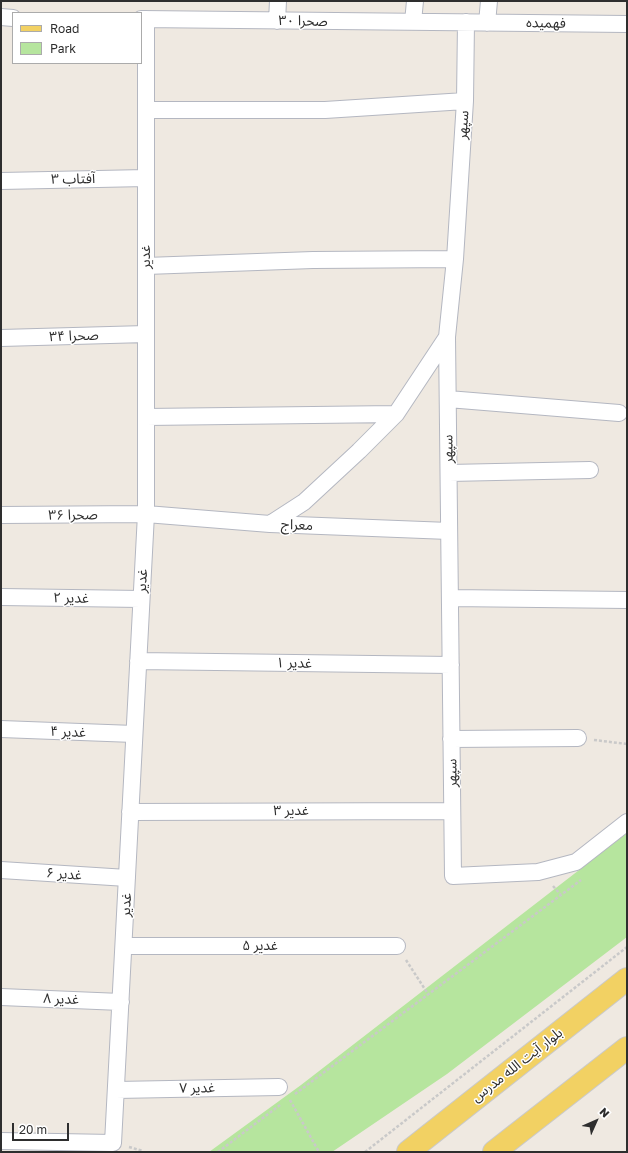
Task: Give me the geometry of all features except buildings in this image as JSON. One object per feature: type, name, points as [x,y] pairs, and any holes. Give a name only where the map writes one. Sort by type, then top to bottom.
[{"type":"main road","name":"بلوار آیت الله مدرس","points":[[408,1152],[627,979]]},
{"type":"main road","points":[[494,1152],[627,1048]]},
{"type":"street","points":[[277,21],[278,1]]},
{"type":"street","points":[[413,22],[415,1]]},
{"type":"street","points":[[487,23],[488,1]]},
{"type":"street","points":[[1,18],[12,18]]},
{"type":"street","name":"صحرا ۳۰","points":[[144,19],[466,22]]},
{"type":"street","name":"غدیر","points":[[1,1141],[113,1143],[146,514],[146,110],[144,19]]},
{"type":"street","name":"فهمیده","points":[[466,22],[627,24]]},
{"type":"street","name":"سپهر","points":[[466,22],[465,101],[455,259],[447,337],[453,876],[538,872],[576,862],[627,822]]},
{"type":"street","points":[[146,110],[325,110],[465,101]]},
{"type":"street","name":"آفتاب ۳","points":[[1,181],[146,178]]},
{"type":"street","points":[[146,266],[313,260],[455,259]]},
{"type":"street","name":"صحرا ۳۴","points":[[1,338],[146,334]]},
{"type":"street","points":[[270,524],[304,502],[396,414],[447,337]]},
{"type":"street","points":[[448,398],[619,413]]},
{"type":"street","points":[[146,417],[396,414]]},
{"type":"street","points":[[448,473],[590,470]]},
{"type":"street","name":"معراج","points":[[146,514],[270,524],[449,531]]},
{"type":"street","name":"صحرا ۳۶","points":[[1,516],[146,514]]},
{"type":"street","name":"غدیر ۲","points":[[1,597],[141,599]]},
{"type":"street","points":[[450,598],[627,600]]},
{"type":"street","name":"غدیر ۱","points":[[138,661],[451,664]]},
{"type":"street","name":"غدیر ۴","points":[[1,729],[134,734]]},
{"type":"street","points":[[451,738],[578,738]]},
{"type":"street","name":"غدیر ۳","points":[[130,812],[452,810]]},
{"type":"street","name":"غدیر ۶","points":[[1,870],[127,878]]},
{"type":"street","name":"غدیر ۵","points":[[124,946],[397,946]]},
{"type":"street","name":"غدیر ۸","points":[[1,997],[121,1002]]},
{"type":"street","name":"غدیر ۷","points":[[116,1090],[284,1092]]},
{"type":"path","points":[[578,738],[627,744]]},
{"type":"path","points":[[218,1152],[284,1092],[428,994],[586,876]]},
{"type":"path","points":[[397,946],[428,994]]},
{"type":"path","points":[[365,1152],[627,947]]},
{"type":"path","points":[[284,1092],[319,1152]]},
{"type":"green space","points":[[627,833],[627,937],[447,1074],[332,1152],[209,1152],[301,1085]]}]
